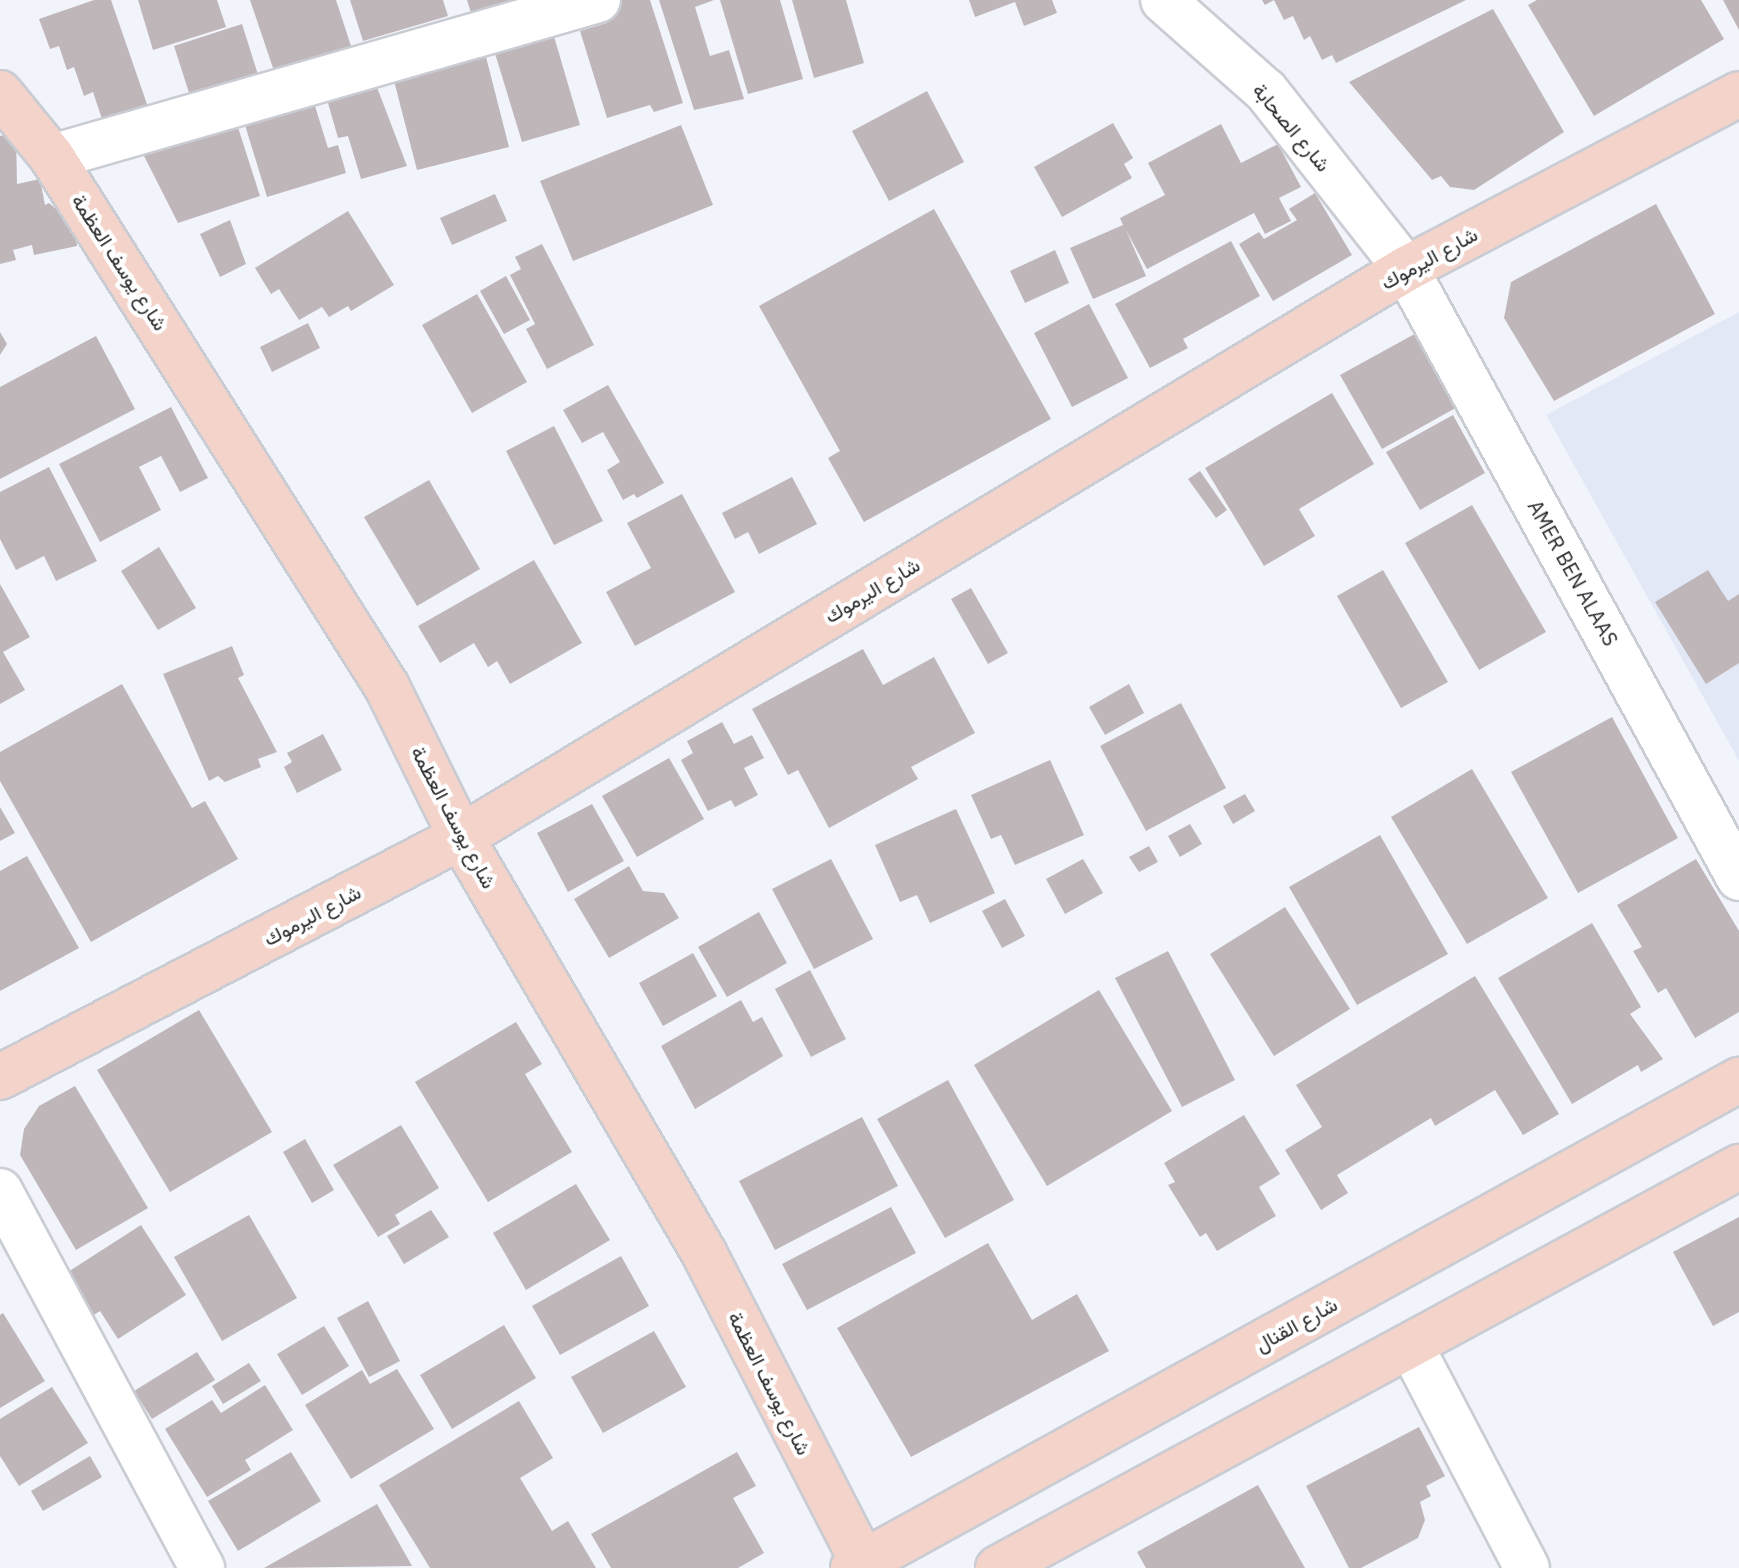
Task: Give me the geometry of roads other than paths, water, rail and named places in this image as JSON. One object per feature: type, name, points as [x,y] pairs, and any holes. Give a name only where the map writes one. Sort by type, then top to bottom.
[{"type":"street","points":[[52,157],[598,0]]},
{"type":"street","name":"شارع الصحابة","points":[[1163,0],[1266,91],[1406,269]]},
{"type":"street","name":"شارع اليرموك","points":[[0,1077],[461,837],[1406,269],[1739,94]]},
{"type":"street","name":"شارع يوسف العظمة","points":[[5,109],[52,157],[387,687],[461,837],[704,1253],[860,1566]]},
{"type":"street","name":"AMER BEN ALAAS","points":[[1406,269],[1739,878]]},
{"type":"street","name":"شارع القنال","points":[[860,1566],[1739,1080]]},
{"type":"street","points":[[998,1568],[1412,1348],[1739,1167]]},
{"type":"street","points":[[0,1191],[202,1568]]},
{"type":"street","points":[[1412,1348],[1527,1568]]}]
